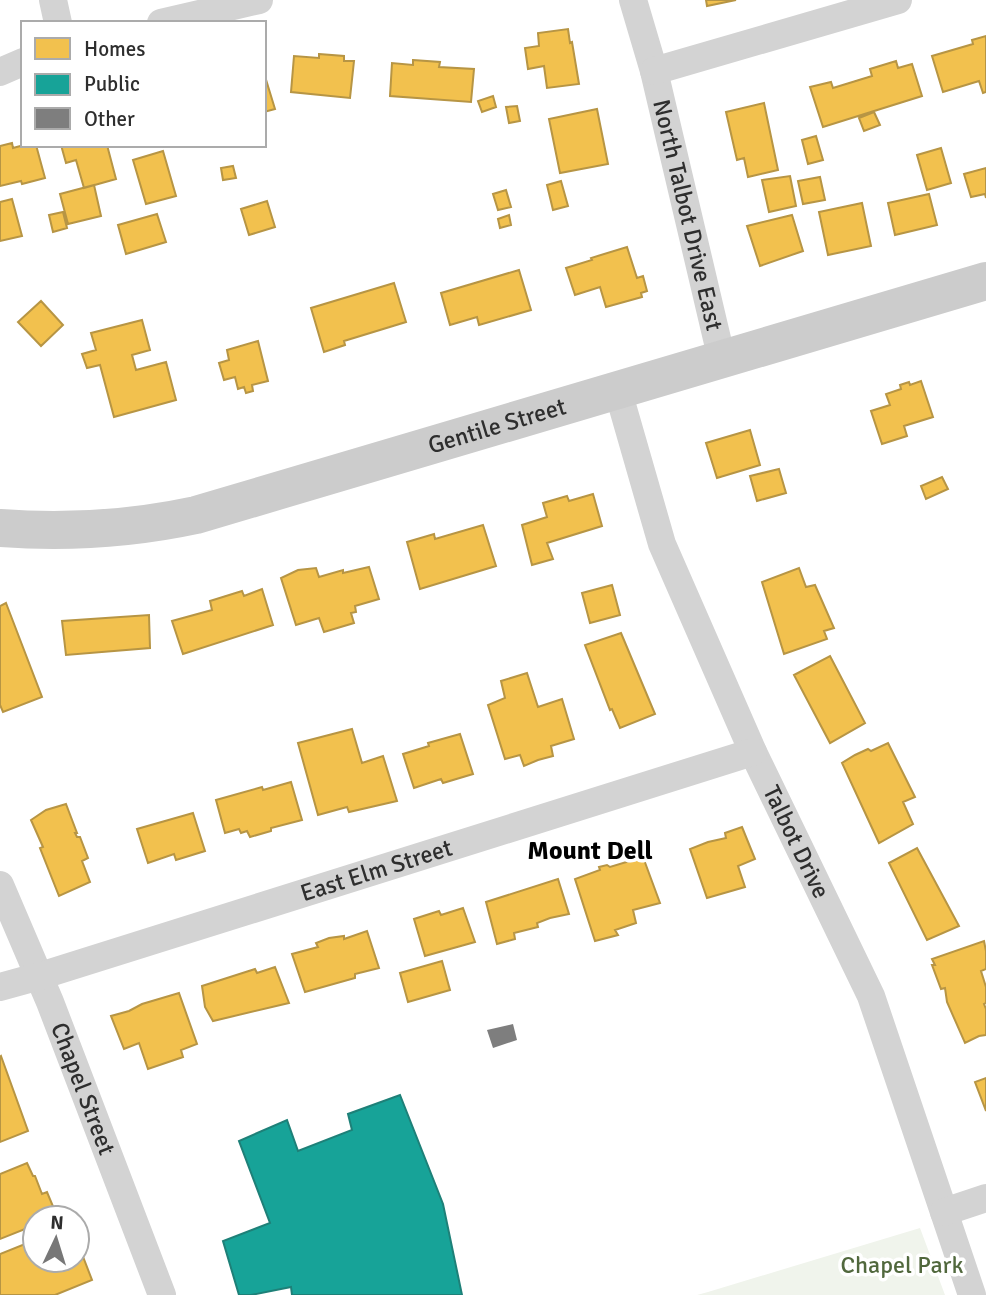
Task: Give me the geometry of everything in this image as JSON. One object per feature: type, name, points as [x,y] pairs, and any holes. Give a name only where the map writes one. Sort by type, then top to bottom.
[{"type":"main road","name":"Gentile Street","points":[[0,528],[101,530],[173,520],[220,509],[986,281]]},
{"type":"street","points":[[53,0],[58,21]]},
{"type":"street","points":[[170,21],[259,0]]},
{"type":"street","name":"North Talbot Drive East","points":[[633,0],[654,71],[722,360]]},
{"type":"street","points":[[654,71],[898,0]]},
{"type":"street","points":[[0,72],[21,63]]},
{"type":"street","name":"Talbot Drive","points":[[618,391],[662,544],[753,752],[871,996],[972,1295]]},
{"type":"street","name":"East Elm Street","points":[[0,987],[753,752]]},
{"type":"street","name":"Chapel Street","points":[[0,885],[40,976],[162,1295]]},
{"type":"street","points":[[944,1212],[986,1198]]},
{"type":"green space","name":"Chapel Park","points":[[920,1228],[945,1295],[697,1295],[708,1292]]},
{"type":"building: Homes","points":[[706,0],[736,0],[707,6]]},
{"type":"building: Homes","points":[[568,29],[579,84],[547,88],[544,66],[528,69],[525,48],[539,46],[538,33]]},
{"type":"building: Homes","points":[[986,36],[986,92],[983,93],[979,81],[943,92],[932,56],[973,44],[972,40]]},
{"type":"building: Homes","points":[[319,54],[344,56],[344,61],[354,61],[350,98],[291,92],[294,56],[319,58]]},
{"type":"building: Homes","points":[[413,60],[440,62],[439,67],[474,69],[471,102],[390,96],[392,63],[413,65]]},
{"type":"building: Homes","points":[[896,61],[898,68],[912,64],[922,96],[823,127],[810,87],[831,82],[833,88],[872,76],[870,69]]},
{"type":"building: Homes","points":[[266,80],[275,109],[266,111]]},
{"type":"building: Homes","points":[[493,96],[496,107],[482,112],[478,101]]},
{"type":"building: Homes","points":[[764,103],[778,170],[748,177],[744,158],[737,160],[726,112]]},
{"type":"building: Homes","points":[[517,106],[520,121],[509,123],[506,107]]},
{"type":"building: Homes","points":[[597,109],[608,164],[560,173],[549,119]]},
{"type":"building: Homes","points":[[874,112],[880,125],[864,131],[859,118]]},
{"type":"building: Homes","points":[[816,136],[823,160],[808,164],[802,140]]},
{"type":"building: Homes","points":[[12,143],[13,148],[37,147],[45,178],[0,186],[0,146]]},
{"type":"building: Homes","points":[[62,147],[108,147],[116,179],[84,188],[76,160],[66,163]]},
{"type":"building: Homes","points":[[941,148],[951,183],[927,190],[917,155]]},
{"type":"building: Homes","points":[[163,151],[176,196],[146,204],[133,160]]},
{"type":"building: Homes","points":[[233,166],[236,178],[223,180],[221,168]]},
{"type":"building: Homes","points":[[986,168],[986,198],[985,194],[971,197],[964,174]]},
{"type":"building: Homes","points":[[790,176],[796,206],[769,212],[762,180]]},
{"type":"building: Homes","points":[[820,177],[825,200],[803,204],[798,181]]},
{"type":"building: Homes","points":[[561,181],[568,206],[553,210],[547,185]]},
{"type":"building: Homes","points":[[94,185],[101,216],[68,224],[60,194]]},
{"type":"building: Homes","points":[[506,190],[511,207],[498,210],[493,194]]},
{"type":"building: Homes","points":[[929,194],[937,225],[895,235],[888,203]]},
{"type":"building: Homes","points":[[12,199],[22,236],[0,241],[0,202]]},
{"type":"building: Homes","points":[[267,201],[275,227],[249,235],[241,209]]},
{"type":"building: Homes","points":[[862,203],[871,246],[828,255],[819,212]]},
{"type":"building: Homes","points":[[63,212],[67,228],[53,232],[49,215]]},
{"type":"building: Homes","points":[[157,214],[166,242],[126,254],[118,225]]},
{"type":"building: Homes","points":[[509,215],[511,225],[500,228],[498,219]]},
{"type":"building: Homes","points":[[792,215],[803,251],[760,266],[747,226]]},
{"type":"building: Homes","points":[[627,247],[637,278],[643,276],[647,291],[641,293],[642,297],[606,307],[600,287],[575,295],[566,268]]},
{"type":"building: Homes","points":[[519,270],[531,310],[479,325],[477,317],[450,325],[441,293]]},
{"type":"building: Homes","points":[[394,283],[406,322],[344,341],[345,345],[324,352],[311,308]]},
{"type":"building: Homes","points":[[41,301],[63,325],[41,346],[18,322]]},
{"type":"building: Homes","points":[[142,320],[150,350],[132,355],[136,370],[166,362],[176,400],[114,417],[100,365],[87,368],[82,354],[96,350],[91,333]]},
{"type":"building: Homes","points":[[258,341],[268,381],[252,385],[253,391],[246,393],[244,387],[238,389],[235,377],[224,380],[219,363],[229,360],[227,350]]},
{"type":"building: Homes","points":[[921,381],[933,417],[904,426],[907,436],[882,444],[871,411],[890,405],[886,394],[901,389],[900,385]]},
{"type":"building: Homes","points":[[750,430],[760,465],[717,478],[706,443]]},
{"type":"building: Homes","points":[[779,469],[786,493],[757,501],[750,476]]},
{"type":"building: Homes","points":[[942,477],[948,489],[926,499],[921,486]]},
{"type":"building: Homes","points":[[593,494],[602,526],[547,543],[553,559],[532,565],[522,525],[547,517],[543,503],[567,496],[569,501]]},
{"type":"building: Homes","points":[[483,525],[496,566],[420,589],[407,542],[434,534],[435,539]]},
{"type":"building: Homes","points":[[369,567],[379,599],[355,606],[356,612],[351,613],[354,623],[324,632],[319,618],[296,625],[281,578],[298,570],[316,568],[319,577],[343,570],[343,573]]},
{"type":"building: Homes","points":[[799,568],[806,587],[815,585],[834,628],[824,631],[827,639],[784,654],[762,582]]},
{"type":"building: Homes","points":[[612,585],[620,615],[590,623],[582,593]]},
{"type":"building: Homes","points":[[262,589],[273,625],[183,654],[172,621],[212,610],[210,601],[242,591],[244,596]]},
{"type":"building: Homes","points":[[6,603],[42,697],[3,712],[0,705],[0,606]]},
{"type":"building: Homes","points":[[149,615],[150,648],[66,655],[62,621]]},
{"type":"building: Homes","points":[[621,633],[655,714],[620,728],[612,709],[610,710],[585,645]]},
{"type":"building: Homes","points":[[830,656],[865,723],[830,743],[794,675]]},
{"type":"building: Homes","points":[[527,673],[538,707],[562,699],[574,739],[551,746],[553,756],[524,766],[520,755],[505,759],[488,705],[505,698],[501,681]]},
{"type":"building: Homes","points":[[352,729],[362,763],[383,756],[397,801],[349,812],[347,807],[318,815],[298,743]]},
{"type":"building: Homes","points":[[460,734],[473,774],[443,783],[441,779],[414,788],[403,754],[429,746],[428,743]]},
{"type":"building: Homes","points":[[888,743],[915,797],[903,802],[913,824],[879,843],[842,763],[868,749],[871,751]]},
{"type":"building: Homes","points":[[291,782],[302,820],[250,837],[247,831],[241,833],[239,829],[225,833],[216,800]]},
{"type":"building: Homes","points":[[66,804],[75,833],[80,837],[88,858],[82,861],[90,882],[59,896],[31,820],[46,810]]},
{"type":"building: Homes","points":[[193,813],[205,851],[176,860],[174,854],[148,863],[137,829]]},
{"type":"building: Homes","points":[[742,827],[755,859],[738,866],[745,887],[707,898],[690,849],[726,838],[725,833]]},
{"type":"building: Homes","points":[[917,848],[959,926],[927,940],[889,863]]},
{"type":"building: Homes","points":[[643,857],[660,903],[633,910],[636,923],[615,930],[618,935],[595,941],[575,879],[600,870],[599,867],[610,867]]},
{"type":"building: Homes","points":[[558,879],[569,914],[537,923],[538,927],[514,933],[515,939],[497,944],[486,902]]},
{"type":"building: Homes","points":[[463,908],[475,942],[425,956],[414,919],[439,911],[441,915]]},
{"type":"building: Homes","points":[[367,931],[379,968],[355,974],[355,978],[305,992],[292,954],[318,947],[316,943],[329,938],[344,936],[344,939]]},
{"type":"building: Homes","points":[[984,941],[986,969],[981,971],[986,987],[986,1035],[965,1043],[947,1002],[945,988],[941,989],[932,959]]},
{"type":"building: Homes","points":[[442,961],[450,990],[408,1002],[400,973]]},
{"type":"building: Homes","points":[[275,967],[289,1003],[213,1021],[205,1007],[202,986],[255,969],[257,973]]},
{"type":"building: Homes","points":[[179,993],[197,1044],[181,1050],[183,1057],[148,1069],[139,1043],[124,1049],[111,1016]]},
{"type":"building: Homes","points":[[0,1057],[28,1131],[0,1142]]},
{"type":"building: Homes","points":[[986,1078],[986,1111],[975,1082]]},
{"type":"building: Homes","points":[[27,1163],[42,1194],[47,1192],[52,1204],[21,1204],[21,1231],[0,1239],[0,1174]]},
{"type":"building: Homes","points":[[21,1246],[21,1274],[90,1274],[92,1280],[55,1295],[0,1295],[0,1254]]},
{"type":"building: Public","points":[[400,1095],[443,1204],[462,1295],[292,1295],[291,1287],[239,1295],[223,1241],[270,1223],[239,1141],[287,1120],[298,1151],[352,1130],[348,1114]]},
{"type":"building: Other","points":[[513,1024],[517,1040],[493,1048],[487,1030]]},
{"type":"district","name":"Mount Dell","points":[[590,851]]}]
